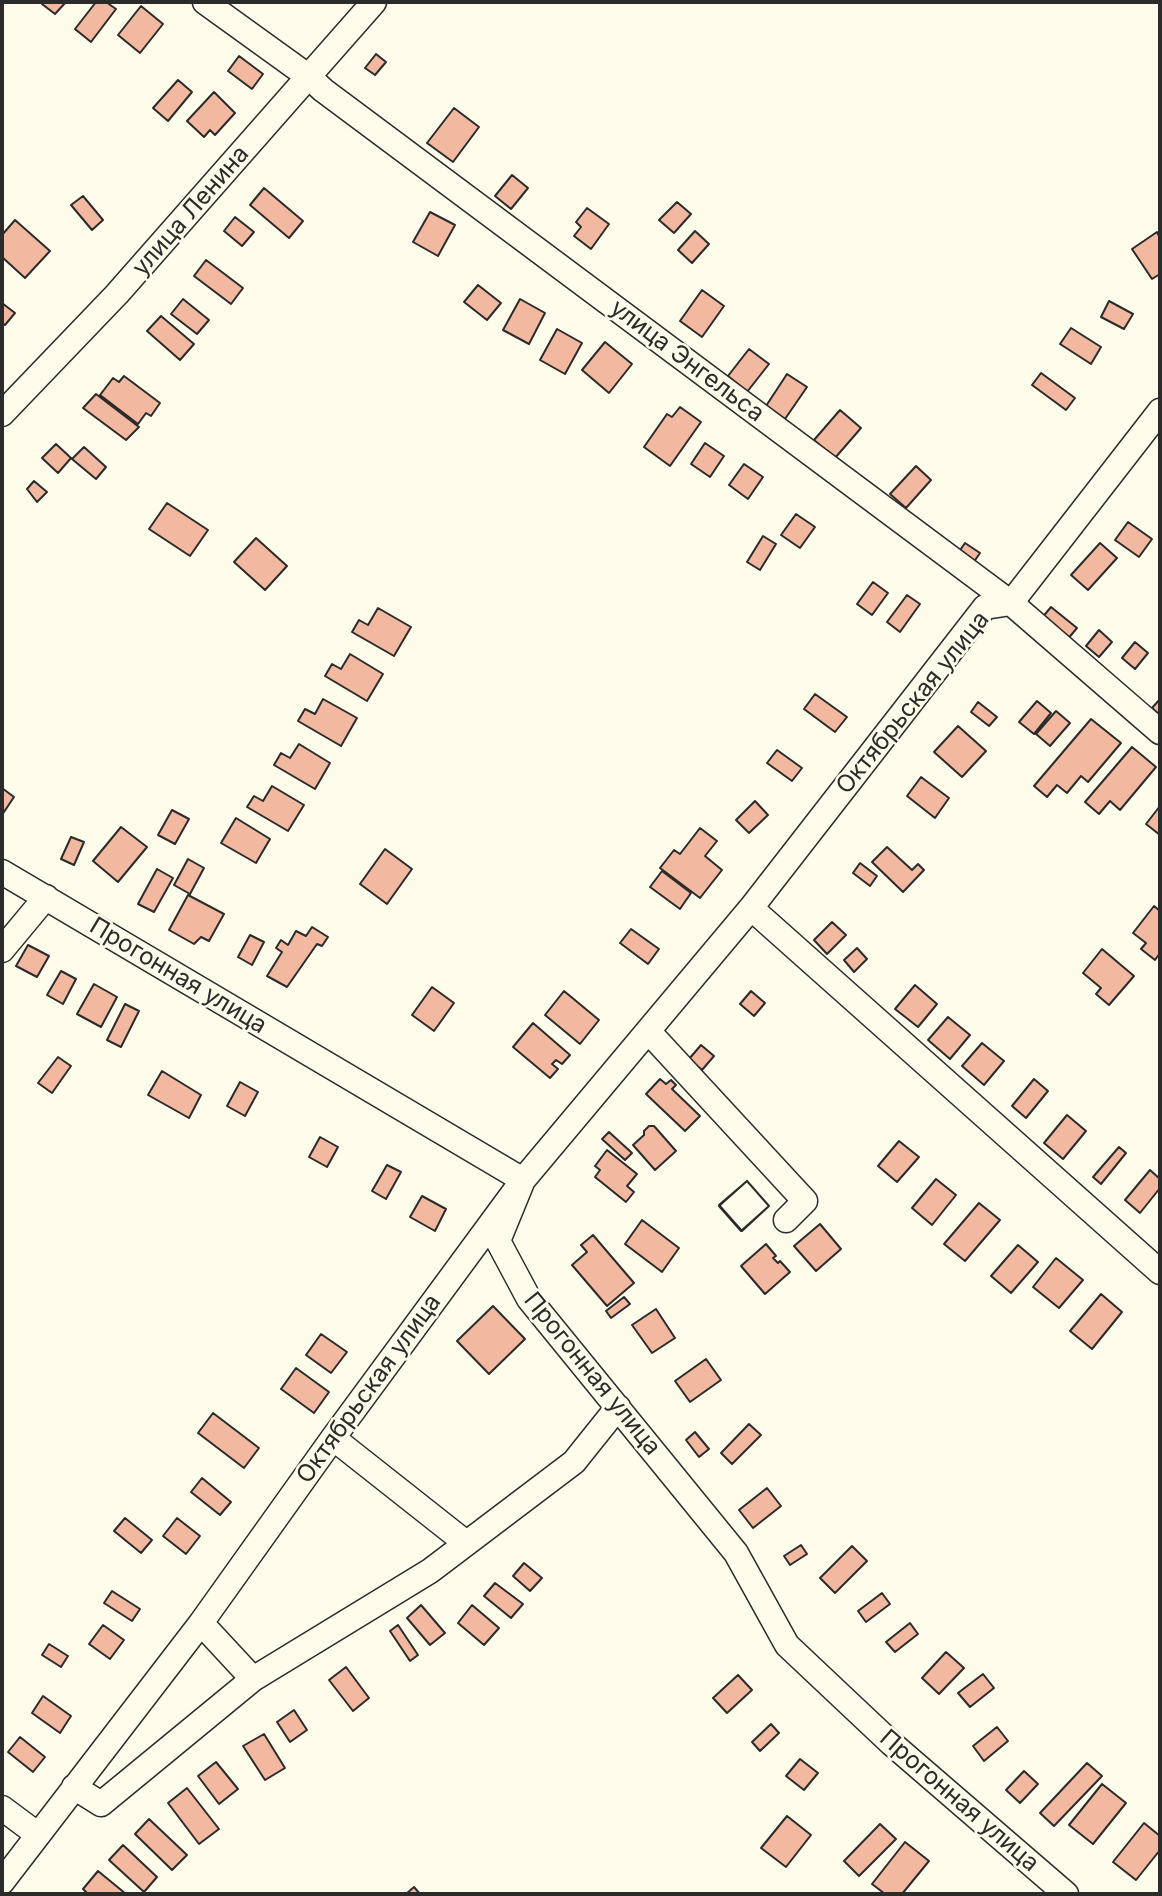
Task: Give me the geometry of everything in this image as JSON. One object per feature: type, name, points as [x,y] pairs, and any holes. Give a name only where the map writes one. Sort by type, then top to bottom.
[{"type":"street","name":"улица Энгельса","points":[[205,2],[1011,603],[1160,732]]},
{"type":"street","name":"улица Ленина","points":[[2,414],[117,294],[374,2]]},
{"type":"street","name":"Октябрьская улица","points":[[2,1882],[201,1623],[332,1438],[523,1181],[751,908],[985,607],[1011,603],[1160,411]]},
{"type":"street","name":"Прогонная улица","points":[[2,872],[523,1181],[498,1241],[529,1299],[736,1553],[787,1645],[891,1743],[1066,1894]]},
{"type":"street","points":[[2,950],[46,897]]},
{"type":"street","points":[[751,908],[1160,1272]]},
{"type":"street","points":[[648,1031],[805,1201],[786,1220]]},
{"type":"street","points":[[74,1787],[102,1804],[254,1679],[429,1571],[574,1462],[618,1407]]},
{"type":"street","points":[[332,1438],[466,1543]]},
{"type":"street","points":[[201,1623],[254,1679]]},
{"type":"street","points":[[2,1808],[37,1835]]},
{"type":"building","points":[[66,2],[55,14],[42,4]]},
{"type":"building","points":[[96,2],[106,2],[116,9],[91,42],[75,29]]},
{"type":"building","points":[[141,6],[163,24],[140,53],[118,35]]},
{"type":"building","points":[[376,54],[386,62],[375,75],[365,68]]},
{"type":"building","points":[[239,56],[263,74],[252,89],[228,71]]},
{"type":"building","points":[[178,80],[192,92],[168,121],[153,108]]},
{"type":"building","points":[[214,92],[235,113],[215,135],[210,130],[204,137],[187,121]]},
{"type":"building","points":[[454,108],[479,127],[453,162],[427,143]]},
{"type":"building","points":[[512,175],[528,188],[511,209],[495,196]]},
{"type":"building","points":[[264,188],[303,221],[289,238],[250,205]]},
{"type":"building","points":[[83,196],[103,220],[92,230],[71,205]]},
{"type":"building","points":[[677,202],[691,214],[674,233],[659,220]]},
{"type":"building","points":[[587,208],[609,224],[591,249],[574,236],[581,227],[576,222]]},
{"type":"building","points":[[430,212],[455,225],[438,256],[413,242]]},
{"type":"building","points":[[235,217],[254,232],[242,246],[224,231]]},
{"type":"building","points":[[15,220],[50,251],[25,278],[2,257],[2,235]]},
{"type":"building","points":[[695,231],[709,244],[692,263],[678,250]]},
{"type":"building","points":[[1157,232],[1160,238],[1160,274],[1152,279],[1132,249]]},
{"type":"building","points":[[206,260],[243,288],[231,304],[194,276]]},
{"type":"building","points":[[478,285],[501,303],[487,320],[464,302]]},
{"type":"building","points":[[702,290],[724,306],[702,337],[680,321]]},
{"type":"building","points":[[183,299],[209,320],[197,334],[171,314]]},
{"type":"building","points":[[520,299],[545,313],[529,344],[503,330]]},
{"type":"building","points":[[1109,301],[1133,314],[1124,329],[1101,317]]},
{"type":"building","points":[[2,303],[15,313],[5,325],[2,323]]},
{"type":"building","points":[[161,316],[194,344],[180,360],[147,331]]},
{"type":"building","points":[[1071,328],[1101,347],[1091,364],[1060,344]]},
{"type":"building","points":[[557,329],[582,343],[565,374],[540,360]]},
{"type":"building","points":[[605,342],[632,364],[609,393],[582,370]]},
{"type":"building","points":[[749,349],[769,364],[747,392],[728,376]]},
{"type":"building","points":[[1041,373],[1075,398],[1066,410],[1032,385]]},
{"type":"building","points":[[787,374],[807,387],[785,419],[766,406]]},
{"type":"building","points":[[124,376],[160,403],[151,416],[146,413],[138,424],[100,395],[113,378],[119,382]]},
{"type":"building","points":[[96,394],[139,427],[126,440],[83,408]]},
{"type":"building","points":[[680,407],[701,422],[670,466],[644,447],[667,414],[672,417]]},
{"type":"building","points":[[840,410],[861,428],[835,458],[814,440]]},
{"type":"building","points":[[705,443],[724,456],[710,477],[691,464]]},
{"type":"building","points":[[56,444],[71,458],[58,473],[42,458]]},
{"type":"building","points":[[84,447],[106,467],[96,479],[72,459]]},
{"type":"building","points":[[744,464],[763,477],[748,499],[729,485]]},
{"type":"building","points":[[916,466],[931,480],[906,508],[890,494]]},
{"type":"building","points":[[34,481],[47,492],[37,502],[27,489]]},
{"type":"building","points":[[167,503],[208,530],[190,556],[149,529]]},
{"type":"building","points":[[796,514],[815,527],[800,548],[781,535]]},
{"type":"building","points":[[1128,522],[1152,539],[1139,557],[1115,540]]},
{"type":"building","points":[[763,536],[776,544],[760,570],[747,562]]},
{"type":"building","points":[[256,538],[287,566],[265,590],[234,562]]},
{"type":"building","points":[[965,543],[980,553],[969,569],[954,559]]},
{"type":"building","points":[[1100,543],[1117,558],[1088,590],[1071,575]]},
{"type":"building","points":[[873,582],[888,593],[872,615],[857,604]]},
{"type":"building","points":[[907,595],[920,604],[900,632],[887,622]]},
{"type":"building","points":[[1051,607],[1077,628],[1067,640],[1041,619]]},
{"type":"building","points":[[378,608],[411,627],[394,656],[352,632],[359,620],[368,625]]},
{"type":"building","points":[[1099,630],[1112,642],[1099,657],[1086,646]]},
{"type":"building","points":[[1135,642],[1148,653],[1135,669],[1122,658]]},
{"type":"building","points":[[350,654],[383,674],[367,701],[325,676],[332,664],[341,669]]},
{"type":"building","points":[[815,694],[847,717],[835,732],[804,709]]},
{"type":"building","points":[[323,699],[357,718],[341,746],[298,721],[305,709],[315,714]]},
{"type":"building","points":[[1160,699],[1160,715],[1152,708]]},
{"type":"building","points":[[1037,701],[1051,713],[1034,734],[1019,722]]},
{"type":"building","points":[[978,702],[997,717],[989,726],[971,712]]},
{"type":"building","points":[[1056,711],[1070,723],[1050,746],[1036,734]]},
{"type":"building","points":[[1091,719],[1121,743],[1088,782],[1081,776],[1067,793],[1057,785],[1047,797],[1034,786]]},
{"type":"building","points":[[958,726],[986,751],[962,777],[934,752]]},
{"type":"building","points":[[299,744],[330,763],[315,789],[274,765],[281,753],[290,758]]},
{"type":"building","points":[[1132,747],[1156,767],[1120,810],[1110,801],[1099,814],[1085,802]]},
{"type":"building","points":[[777,750],[802,768],[792,781],[767,763]]},
{"type":"building","points":[[921,777],[949,798],[935,818],[907,796]]},
{"type":"building","points":[[272,786],[304,805],[288,831],[247,807],[254,796],[263,801]]},
{"type":"building","points":[[2,788],[14,797],[2,815]]},
{"type":"building","points":[[755,801],[768,815],[749,833],[736,820]]},
{"type":"building","points":[[1160,806],[1160,835],[1146,824]]},
{"type":"building","points":[[172,810],[189,819],[175,844],[158,835]]},
{"type":"building","points":[[236,818],[270,839],[256,863],[221,843]]},
{"type":"building","points":[[121,827],[147,847],[118,882],[93,861]]},
{"type":"building","points":[[700,828],[717,841],[705,856],[722,870],[700,898],[660,868],[674,850],[680,854]]},
{"type":"building","points":[[71,837],[84,842],[74,865],[61,859]]},
{"type":"building","points":[[887,847],[912,870],[918,864],[924,870],[903,892],[872,862]]},
{"type":"building","points":[[385,849],[412,869],[387,904],[360,884]]},
{"type":"building","points":[[188,859],[204,868],[190,894],[174,885]]},
{"type":"building","points":[[860,863],[877,876],[870,886],[853,873]]},
{"type":"building","points":[[157,869],[173,878],[154,912],[138,904]]},
{"type":"building","points":[[662,871],[691,893],[680,909],[650,887]]},
{"type":"building","points":[[188,895],[224,914],[209,941],[201,937],[194,944],[169,930]]},
{"type":"building","points":[[1154,906],[1160,911],[1160,953],[1155,960],[1141,949],[1146,943],[1133,933]]},
{"type":"building","points":[[832,922],[846,935],[827,954],[814,940]]},
{"type":"building","points":[[312,927],[328,937],[322,946],[317,944],[287,987],[267,976],[282,952],[276,948],[281,940],[288,945],[296,931],[306,936]]},
{"type":"building","points":[[631,929],[659,949],[648,964],[620,943]]},
{"type":"building","points":[[250,935],[264,942],[252,965],[238,957]]},
{"type":"building","points":[[28,945],[49,956],[37,977],[16,966]]},
{"type":"building","points":[[857,948],[867,959],[854,972],[844,960]]},
{"type":"building","points":[[1102,949],[1134,976],[1109,1005],[1096,994],[1101,988],[1083,973]]},
{"type":"building","points":[[61,971],[76,979],[63,1004],[47,995]]},
{"type":"building","points":[[94,984],[117,997],[101,1027],[77,1014]]},
{"type":"building","points":[[915,985],[937,1004],[918,1027],[895,1009]]},
{"type":"building","points":[[432,987],[454,1003],[434,1031],[412,1015]]},
{"type":"building","points":[[564,991],[599,1020],[580,1044],[545,1015]]},
{"type":"building","points":[[751,991],[765,1003],[754,1016],[740,1004]]},
{"type":"building","points":[[125,1004],[139,1011],[121,1047],[107,1040]]},
{"type":"building","points":[[948,1017],[970,1035],[950,1059],[928,1040]]},
{"type":"building","points":[[533,1023],[570,1055],[562,1064],[556,1060],[552,1064],[558,1069],[550,1078],[513,1047]]},
{"type":"building","points":[[982,1043],[1004,1061],[984,1085],[962,1066]]},
{"type":"building","points":[[701,1045],[714,1056],[702,1070],[689,1059]]},
{"type":"building","points":[[58,1057],[71,1066],[52,1093],[38,1083]]},
{"type":"building","points":[[162,1071],[201,1095],[189,1118],[148,1095]]},
{"type":"building","points":[[660,1079],[666,1084],[671,1080],[676,1085],[672,1089],[700,1116],[685,1131],[646,1094]]},
{"type":"building","points":[[1034,1079],[1048,1091],[1026,1118],[1012,1106]]},
{"type":"building","points":[[240,1082],[258,1092],[245,1116],[227,1106]]},
{"type":"building","points":[[1067,1115],[1086,1131],[1063,1159],[1044,1143]]},
{"type":"building","points":[[649,1126],[654,1126],[676,1151],[655,1170],[633,1145]]},
{"type":"building","points":[[609,1132],[632,1153],[625,1160],[602,1139]]},
{"type":"building","points":[[320,1137],[338,1147],[327,1167],[309,1157]]},
{"type":"building","points":[[899,1141],[919,1157],[897,1182],[878,1166]]},
{"type":"building","points":[[1119,1147],[1126,1153],[1101,1184],[1093,1177]]},
{"type":"building","points":[[607,1150],[637,1174],[627,1186],[634,1192],[626,1202],[595,1177],[600,1170],[595,1166]]},
{"type":"building","points":[[387,1165],[401,1172],[386,1199],[372,1191]]},
{"type":"building","points":[[1150,1170],[1160,1179],[1160,1188],[1140,1213],[1125,1200]]},
{"type":"building","points":[[936,1179],[956,1195],[932,1225],[912,1208]]},
{"type":"building","points":[[747,1181],[769,1206],[742,1231],[719,1205]]},
{"type":"building","points":[[747,1181],[769,1206],[741,1231],[719,1206]]},
{"type":"building","points":[[422,1196],[446,1209],[435,1231],[410,1217]]},
{"type":"building","points":[[979,1203],[1000,1220],[965,1261],[944,1244]]},
{"type":"building","points":[[642,1220],[679,1248],[662,1272],[625,1244]]},
{"type":"building","points":[[820,1224],[841,1249],[816,1271],[794,1246]]},
{"type":"building","points":[[593,1235],[634,1283],[607,1306],[572,1265],[587,1252],[581,1245]]},
{"type":"building","points":[[766,1244],[776,1256],[773,1258],[778,1263],[780,1261],[790,1272],[765,1294],[741,1266]]},
{"type":"building","points":[[1018,1245],[1038,1262],[1011,1293],[991,1276]]},
{"type":"building","points":[[1056,1258],[1083,1280],[1059,1308],[1033,1287]]},
{"type":"building","points":[[1101,1294],[1122,1312],[1092,1349],[1070,1331]]},
{"type":"building","points":[[624,1297],[630,1304],[611,1318],[606,1311]]},
{"type":"building","points":[[493,1306],[525,1339],[489,1374],[457,1341]]},
{"type":"building","points":[[656,1309],[675,1338],[652,1353],[632,1325]]},
{"type":"building","points":[[321,1334],[347,1352],[331,1373],[306,1355]]},
{"type":"building","points":[[706,1359],[721,1380],[690,1402],[675,1381]]},
{"type":"building","points":[[296,1368],[329,1392],[314,1413],[281,1389]]},
{"type":"building","points":[[213,1413],[259,1448],[244,1468],[198,1433]]},
{"type":"building","points":[[749,1424],[761,1435],[732,1464],[721,1453]]},
{"type":"building","points":[[695,1432],[709,1449],[699,1457],[686,1440]]},
{"type":"building","points":[[202,1478],[231,1502],[220,1515],[191,1492]]},
{"type":"building","points":[[767,1488],[781,1506],[753,1528],[739,1510]]},
{"type":"building","points":[[125,1518],[152,1540],[141,1553],[114,1531]]},
{"type":"building","points":[[177,1518],[200,1536],[186,1554],[163,1536]]},
{"type":"building","points":[[801,1545],[807,1554],[790,1565],[784,1556]]},
{"type":"building","points":[[852,1546],[867,1561],[835,1593],[820,1578]]},
{"type":"building","points":[[524,1563],[542,1578],[530,1591],[513,1576]]},
{"type":"building","points":[[495,1583],[523,1604],[511,1618],[484,1596]]},
{"type":"building","points":[[112,1591],[140,1609],[132,1621],[104,1603]]},
{"type":"building","points":[[882,1593],[890,1604],[866,1622],[858,1611]]},
{"type":"building","points":[[421,1605],[445,1633],[430,1645],[407,1618]]},
{"type":"building","points":[[472,1605],[499,1628],[484,1645],[458,1623]]},
{"type":"building","points":[[910,1623],[918,1634],[895,1652],[886,1642]]},
{"type":"building","points":[[103,1625],[124,1640],[110,1659],[89,1644]]},
{"type":"building","points":[[398,1625],[418,1655],[410,1661],[390,1631]]},
{"type":"building","points":[[49,1644],[68,1656],[61,1667],[42,1655]]},
{"type":"building","points":[[946,1652],[964,1668],[939,1694],[922,1678]]},
{"type":"building","points":[[346,1667],[369,1698],[353,1711],[329,1680]]},
{"type":"building","points":[[983,1674],[994,1688],[970,1707],[958,1693]]},
{"type":"building","points":[[738,1675],[752,1690],[727,1713],[713,1698]]},
{"type":"building","points":[[43,1696],[71,1716],[60,1733],[32,1713]]},
{"type":"building","points":[[294,1710],[307,1730],[290,1742],[277,1722]]},
{"type":"building","points":[[771,1724],[779,1733],[760,1751],[752,1742]]},
{"type":"building","points":[[997,1727],[1008,1741],[984,1761],[973,1746]]},
{"type":"building","points":[[264,1734],[285,1768],[265,1780],[243,1746]]},
{"type":"building","points":[[20,1737],[45,1757],[33,1772],[8,1752]]},
{"type":"building","points":[[800,1759],[818,1773],[804,1790],[786,1776]]},
{"type":"building","points":[[216,1762],[238,1789],[219,1804],[198,1776]]},
{"type":"building","points":[[1087,1763],[1102,1776],[1054,1826],[1040,1813]]},
{"type":"building","points":[[1024,1771],[1038,1784],[1020,1803],[1006,1790]]},
{"type":"building","points":[[1102,1784],[1126,1803],[1093,1844],[1069,1825]]},
{"type":"building","points":[[187,1788],[219,1829],[199,1844],[168,1803]]},
{"type":"building","points":[[787,1816],[811,1835],[786,1867],[761,1848]]},
{"type":"building","points":[[149,1819],[187,1855],[172,1870],[135,1834]]},
{"type":"building","points":[[1144,1823],[1160,1836],[1160,1850],[1136,1880],[1113,1862]]},
{"type":"building","points":[[880,1824],[896,1839],[859,1876],[844,1861]]},
{"type":"building","points":[[905,1842],[929,1861],[902,1894],[885,1894],[872,1884]]},
{"type":"building","points":[[123,1845],[157,1877],[144,1892],[109,1860]]},
{"type":"building","points":[[98,1871],[126,1894],[88,1894],[83,1889]]},
{"type":"building","points":[[414,1887],[420,1894],[406,1894]]}]
